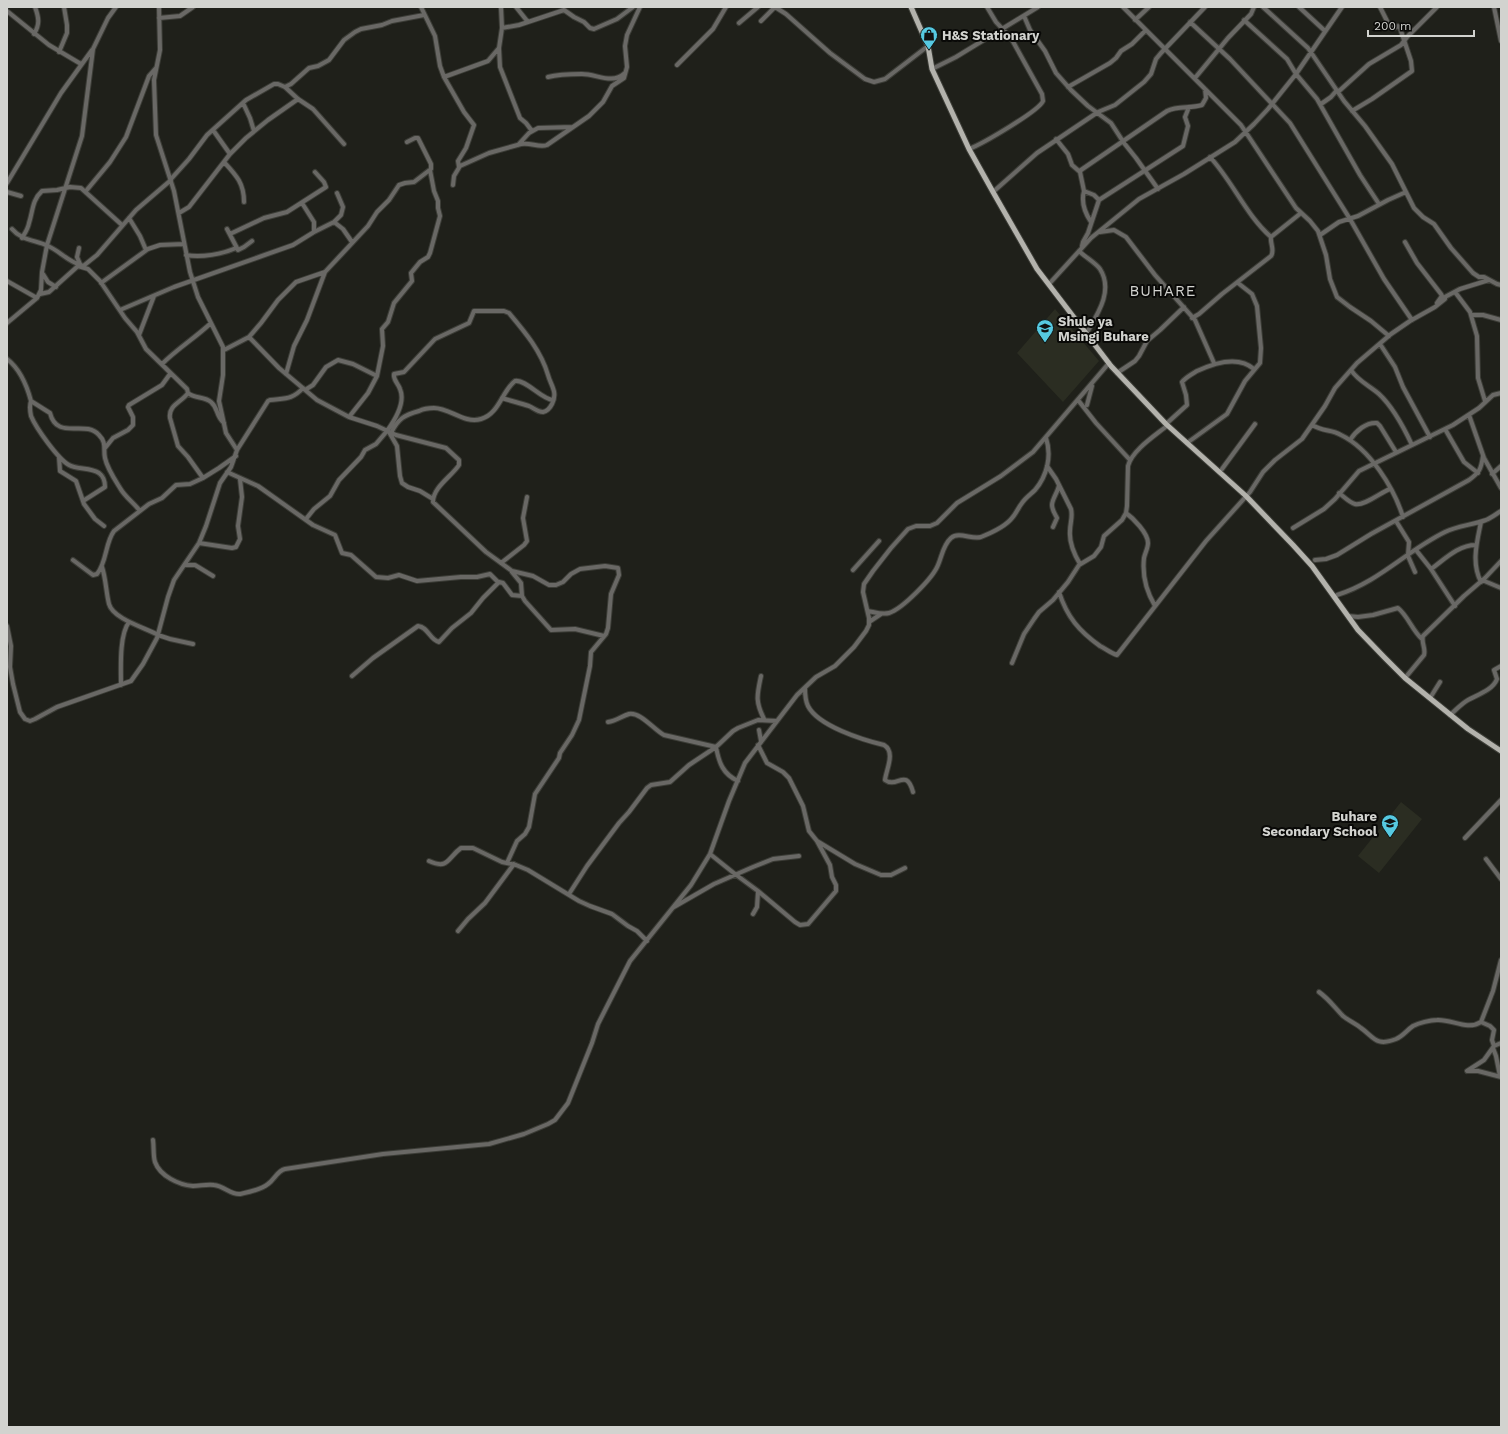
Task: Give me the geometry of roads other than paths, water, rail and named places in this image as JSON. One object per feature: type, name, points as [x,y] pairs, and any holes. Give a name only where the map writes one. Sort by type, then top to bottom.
[{"type":"main road","points":[[911,7],[928,46],[932,69],[969,149],[1034,263],[1086,334],[1117,373],[1167,425],[1246,496],[1305,559],[1358,630],[1406,678],[1468,730],[1501,751]]},
{"type":"street","points":[[34,34],[39,25],[35,7]]},
{"type":"street","points":[[59,52],[67,32],[64,7]]},
{"type":"street","points":[[7,183],[58,97],[93,49],[108,18],[116,7]]},
{"type":"street","points":[[159,7],[160,50],[154,84],[156,135],[171,179],[179,213],[186,255],[198,297],[210,323],[217,333],[224,350],[223,375],[219,399],[226,433],[237,450]]},
{"type":"street","points":[[159,18],[180,16],[193,7]]},
{"type":"street","points":[[421,7],[435,36],[440,66],[444,77],[464,112],[474,125],[466,148],[458,161],[459,167]]},
{"type":"street","points":[[501,7],[502,28],[499,48],[500,67],[516,110],[521,119],[532,131]]},
{"type":"street","points":[[516,7],[528,22]]},
{"type":"street","points":[[502,28],[528,22],[564,10],[574,18],[584,22],[590,28],[594,29],[617,19],[634,7]]},
{"type":"street","points":[[453,185],[454,176],[459,167],[489,153],[525,143],[543,146],[552,142],[583,121],[596,109],[603,102],[612,86],[624,78],[627,72],[625,46],[627,35],[640,7]]},
{"type":"street","points":[[677,65],[713,30],[726,7]]},
{"type":"street","points":[[739,23],[758,7]]},
{"type":"street","points":[[761,21],[775,7],[786,14],[853,70],[871,81],[878,82],[885,79],[928,46]]},
{"type":"street","points":[[969,149],[986,141],[1028,115],[1044,101],[1042,94],[1010,36],[996,22],[987,7]]},
{"type":"street","points":[[932,69],[949,61],[1024,16],[1030,9],[1038,7]]},
{"type":"street","points":[[1123,7],[1166,48],[1236,120],[1296,208],[1313,223],[1320,235],[1330,279],[1337,296],[1389,336]]},
{"type":"street","points":[[1135,20],[1148,7]]},
{"type":"street","points":[[993,192],[1037,152],[1086,122],[1098,112],[1115,105],[1145,81],[1151,74],[1158,56],[1205,7]]},
{"type":"street","points":[[1195,78],[1203,66],[1252,13],[1254,7]]},
{"type":"street","points":[[1263,7],[1306,46],[1337,91],[1365,126],[1392,164],[1414,208],[1423,217],[1434,224],[1451,248],[1473,273],[1479,277],[1484,277],[1496,284],[1501,285]]},
{"type":"street","points":[[1299,7],[1325,31]]},
{"type":"street","points":[[1049,284],[1082,246],[1143,196],[1158,189],[1210,158],[1234,142],[1245,132],[1273,103],[1296,74],[1342,7]]},
{"type":"street","points":[[1352,111],[1412,72],[1411,61],[1405,40],[1399,27],[1390,27],[1380,7]]},
{"type":"street","points":[[1321,104],[1366,66],[1399,46],[1437,7]]},
{"type":"street","points":[[1494,7],[1501,41]]},
{"type":"street","points":[[7,11],[34,34],[59,52],[81,64]]},
{"type":"street","points":[[285,87],[291,84],[309,68],[318,66],[329,60],[344,40],[355,32],[399,19],[424,15]]},
{"type":"street","points":[[1024,16],[1030,30],[1051,61],[1053,68],[1068,87],[1088,106],[1109,120],[1158,189]]},
{"type":"street","points":[[1244,20],[1286,59],[1296,74],[1321,104],[1360,175],[1380,204]]},
{"type":"street","points":[[1190,22],[1230,59],[1295,128],[1384,279],[1412,320]]},
{"type":"street","points":[[1068,87],[1110,64],[1121,51],[1132,44],[1146,30]]},
{"type":"street","points":[[444,77],[488,61],[499,48]]},
{"type":"street","points":[[7,323],[40,294],[47,245],[82,136],[93,49]]},
{"type":"street","points":[[86,192],[110,162],[126,137],[149,76],[156,68]]},
{"type":"street","points":[[548,77],[558,74],[583,74],[613,79],[622,76],[627,72]]},
{"type":"street","points":[[40,294],[49,292],[77,267],[97,255],[122,225],[171,179],[189,159],[203,138],[243,103],[274,84],[285,87],[317,114],[344,144]]},
{"type":"street","points":[[1080,172],[1167,110],[1202,104],[1206,98],[1205,89]]},
{"type":"street","points":[[179,213],[189,207],[230,154],[254,131],[298,99]]},
{"type":"street","points":[[243,103],[254,131]]},
{"type":"street","points":[[1082,246],[1082,242],[1088,233],[1099,200],[1145,172],[1184,145],[1188,126],[1185,117],[1189,107]]},
{"type":"street","points":[[518,145],[532,131],[541,127],[573,127]]},
{"type":"street","points":[[213,130],[230,154]]},
{"type":"street","points":[[349,417],[368,393],[377,376],[383,346],[382,329],[388,322],[394,303],[412,281],[411,273],[420,262],[429,256],[436,236],[440,216],[438,201],[434,191],[430,170],[432,167],[418,138],[407,142]]},
{"type":"street","points":[[1056,139],[1068,154],[1072,166],[1080,172],[1084,191],[1083,203],[1085,211],[1091,222]]},
{"type":"street","points":[[1192,318],[1271,256],[1273,251],[1271,237],[1254,218],[1220,168],[1210,158]]},
{"type":"street","points":[[224,162],[236,174],[240,181],[244,202]]},
{"type":"street","points":[[286,374],[294,346],[307,320],[325,272],[368,226],[377,212],[389,200],[399,185],[414,182],[430,170]]},
{"type":"street","points":[[230,234],[264,218],[287,212],[326,187],[324,182],[315,172]]},
{"type":"street","points":[[22,238],[29,224],[32,207],[36,196],[42,191],[70,187],[78,187],[86,192],[122,225]]},
{"type":"street","points":[[1084,191],[1094,195],[1099,200]]},
{"type":"street","points":[[7,192],[21,196]]},
{"type":"street","points":[[1320,235],[1339,222],[1358,216],[1406,192]]},
{"type":"street","points":[[120,310],[193,281],[293,245],[334,222],[341,215],[344,209],[337,193]]},
{"type":"street","points":[[302,203],[314,222],[314,232]]},
{"type":"street","points":[[1271,237],[1301,213]]},
{"type":"street","points":[[129,218],[140,236],[146,250]]},
{"type":"street","points":[[334,222],[343,229],[352,242]]},
{"type":"street","points":[[12,229],[22,238],[47,245],[68,260],[82,265],[91,272],[102,284],[138,335],[146,350],[184,386],[188,393],[211,401],[216,407],[219,419],[224,424]]},
{"type":"street","points":[[228,229],[236,248]]},
{"type":"street","points":[[1098,232],[1117,230],[1123,234],[1151,270],[1197,324],[1214,363]]},
{"type":"street","points":[[186,255],[195,256],[219,254],[236,248],[238,250],[252,241]]},
{"type":"street","points":[[1405,242],[1417,263],[1442,296],[1435,307]]},
{"type":"street","points":[[102,284],[146,250],[160,245],[184,244]]},
{"type":"street","points":[[79,248],[77,257],[82,265]]},
{"type":"street","points":[[1078,251],[1100,269],[1106,286],[1100,308],[1086,334]]},
{"type":"street","points":[[42,272],[48,282],[56,287]]},
{"type":"street","points":[[224,350],[249,337],[262,323],[278,300],[296,282],[325,272]]},
{"type":"street","points":[[1059,592],[1068,613],[1083,633],[1088,638],[1115,655],[1118,654],[1206,541],[1246,496],[1269,466],[1302,439],[1335,388],[1367,353],[1412,320],[1435,307],[1445,299],[1445,297],[1479,282],[1489,280]]},
{"type":"street","points":[[7,282],[37,298]]},
{"type":"street","points":[[1187,443],[1227,414],[1242,387],[1260,363],[1261,356],[1257,306],[1252,294],[1238,282]]},
{"type":"street","points":[[1455,292],[1458,298],[1469,310],[1477,336],[1477,370],[1480,387],[1485,401]]},
{"type":"street","points":[[138,335],[154,296]]},
{"type":"street","points":[[1117,373],[1135,361],[1146,341],[1184,307]]},
{"type":"street","points":[[388,432],[402,402],[402,392],[394,378],[394,374],[405,372],[435,338],[469,323],[474,311],[504,311],[509,313],[537,348],[546,366],[554,388],[553,400],[547,410],[539,412],[528,406],[502,398]]},
{"type":"street","points":[[1471,315],[1483,315],[1501,320]]},
{"type":"street","points":[[162,364],[198,335],[210,323]]},
{"type":"street","points":[[249,337],[286,374],[317,400],[349,417],[388,432],[446,448],[460,462],[458,467],[440,487],[433,499]]},
{"type":"street","points":[[1380,344],[1395,367],[1403,387],[1430,437]]},
{"type":"street","points":[[7,359],[24,380],[31,401],[30,408],[32,418],[58,457],[69,465],[93,470],[102,476],[105,484],[104,487],[82,501]]},
{"type":"street","points":[[7,626],[10,646],[10,667],[13,684],[20,712],[25,719],[30,721],[35,720],[57,707],[131,681],[158,635],[168,597],[177,575],[199,543],[220,483],[236,456],[237,450],[268,401],[290,398],[304,389],[313,386],[326,367],[338,360],[353,364],[377,376]]},
{"type":"street","points":[[1012,663],[1028,627],[1039,612],[1059,592],[1080,564],[1094,556],[1101,547],[1104,536],[1118,525],[1126,513],[1128,466],[1130,460],[1136,452],[1187,405],[1186,395],[1182,385],[1184,380],[1191,374],[1214,363],[1243,362],[1254,369]]},
{"type":"street","points":[[153,1140],[156,1163],[160,1170],[170,1178],[192,1186],[218,1185],[236,1194],[240,1194],[265,1186],[273,1180],[279,1172],[285,1169],[377,1155],[489,1144],[514,1138],[536,1130],[555,1120],[568,1103],[598,1024],[630,961],[647,942],[691,885],[710,854],[729,801],[745,763],[797,695],[816,677],[840,662],[866,631],[869,622],[863,592],[864,584],[891,548],[908,529],[916,526],[930,526],[937,523],[949,510],[962,500],[1001,476],[1037,449],[1056,424],[1109,363]]},
{"type":"street","points":[[1351,370],[1375,390],[1387,403],[1412,445]]},
{"type":"street","points":[[105,448],[113,438],[128,430],[133,425],[133,417],[128,408],[129,405],[162,385],[170,374]]},
{"type":"street","points":[[306,519],[314,509],[330,496],[339,480],[361,457],[365,450],[376,444],[398,421],[410,412],[433,408],[462,418],[480,420],[485,418],[496,408],[513,383],[518,380],[547,399],[553,400]]},
{"type":"street","points":[[1087,405],[1094,381]]},
{"type":"street","points":[[1293,528],[1324,509],[1358,471],[1445,429],[1469,415],[1493,395],[1501,392]]},
{"type":"street","points":[[188,393],[182,400],[171,408],[169,414],[178,446],[203,478]]},
{"type":"street","points":[[1078,400],[1130,460]]},
{"type":"street","points":[[31,401],[48,411],[54,422],[59,426],[71,429],[85,428],[96,432],[100,436],[105,448],[105,458],[120,490],[140,511]]},
{"type":"street","points":[[1469,415],[1483,456],[1501,488]]},
{"type":"street","points":[[1350,440],[1360,429],[1369,424],[1377,423],[1396,452]]},
{"type":"street","points":[[1222,469],[1254,424]]},
{"type":"street","points":[[1312,425],[1324,431],[1338,433],[1363,450],[1379,471],[1390,489],[1403,517]]},
{"type":"street","points":[[1445,429],[1464,462],[1478,472]]},
{"type":"street","points":[[388,432],[396,446],[402,483],[433,499],[434,503],[486,552],[512,571],[521,583],[522,596],[525,601],[551,630],[575,629],[604,636]]},
{"type":"street","points":[[868,611],[888,614],[897,610],[919,590],[938,566],[941,554],[951,538],[958,536],[980,537],[997,529],[1012,519],[1022,502],[1040,482],[1046,471],[1048,450],[1046,438]]},
{"type":"street","points":[[73,560],[93,575],[97,574],[102,567],[113,532],[149,504],[162,498],[176,485],[190,484],[203,478],[236,456]]},
{"type":"street","points":[[1314,560],[1337,555],[1469,480],[1482,466],[1483,456]]},
{"type":"street","points":[[58,457],[60,471],[76,481],[82,501],[96,519],[104,526]]},
{"type":"street","points":[[1047,466],[1059,485],[1071,509],[1070,538],[1074,552],[1080,564]]},
{"type":"street","points":[[1492,474],[1501,466]]},
{"type":"street","points":[[227,472],[258,486],[318,528],[335,535],[342,553],[351,555],[375,577],[388,578],[399,575],[417,582],[477,577],[490,574],[498,582],[503,583],[512,595],[522,596]]},
{"type":"street","points":[[199,543],[232,548],[237,545],[240,537],[238,526],[242,497],[240,479]]},
{"type":"street","points":[[1053,527],[1057,518],[1052,508],[1052,503],[1057,494],[1059,485]]},
{"type":"street","points":[[1339,493],[1355,504],[1358,504],[1368,501],[1390,489]]},
{"type":"street","points":[[501,563],[524,545],[527,540],[523,518],[527,497]]},
{"type":"street","points":[[1337,595],[1352,591],[1368,583],[1446,531],[1486,520],[1501,511]]},
{"type":"street","points":[[1126,513],[1132,517],[1147,538],[1148,543],[1144,558],[1144,576],[1150,597],[1155,606]]},
{"type":"street","points":[[1396,521],[1409,542],[1431,569],[1455,606]]},
{"type":"street","points":[[1480,522],[1476,545],[1475,569],[1481,581],[1501,588]]},
{"type":"street","points":[[853,570],[879,541]]},
{"type":"street","points":[[1409,542],[1408,555],[1415,572]]},
{"type":"street","points":[[1431,569],[1460,549],[1470,545],[1476,545]]},
{"type":"street","points":[[1422,639],[1428,630],[1501,561]]},
{"type":"street","points":[[185,565],[195,565],[213,576]]},
{"type":"street","points":[[507,863],[517,841],[525,834],[529,827],[535,794],[559,758],[560,753],[576,727],[589,672],[591,652],[607,631],[609,624],[611,594],[619,577],[617,567],[606,566],[580,569],[571,574],[563,582],[556,585],[549,585],[533,576],[512,571]]},
{"type":"street","points":[[102,567],[105,574],[110,607],[129,622],[158,635],[193,644]]},
{"type":"street","points":[[352,676],[373,658],[418,626],[422,627],[434,640],[439,642],[452,628],[471,613],[498,582]]},
{"type":"street","points":[[1348,616],[1358,617],[1373,615],[1398,608],[1404,614],[1413,630],[1422,639],[1425,652],[1406,678]]},
{"type":"street","points":[[869,622],[881,614]]},
{"type":"street","points":[[121,685],[123,638],[129,622]]},
{"type":"street","points":[[1450,715],[1460,705],[1482,693],[1494,684],[1497,679],[1494,670],[1501,666]]},
{"type":"street","points":[[761,676],[757,700],[764,719]]},
{"type":"street","points":[[1430,698],[1440,682]]},
{"type":"street","points":[[805,688],[807,705],[821,720],[852,735],[888,748],[890,751],[890,759],[885,780],[890,782],[904,779],[907,780],[911,785],[913,792]]},
{"type":"street","points":[[608,722],[629,715],[634,715],[646,721],[656,731],[664,735],[716,747]]},
{"type":"street","points":[[569,894],[586,866],[643,791],[651,785],[670,782],[689,765],[716,747],[738,728],[764,719],[778,721]]},
{"type":"street","points":[[759,730],[761,741]]},
{"type":"street","points":[[710,854],[758,891],[797,924],[808,924],[834,894],[836,889],[830,865],[817,841],[809,831],[803,806],[789,778],[783,772],[767,763],[758,745]]},
{"type":"street","points":[[716,747],[718,759],[725,773],[738,780]]},
{"type":"street","points":[[1466,838],[1501,800]]},
{"type":"street","points":[[817,841],[855,864],[881,875],[891,875],[905,868]]},
{"type":"street","points":[[429,861],[438,865],[444,864],[458,850],[473,848],[498,861],[514,864],[538,875],[590,906],[612,914],[637,931],[647,942]]},
{"type":"street","points":[[672,908],[735,874],[773,860],[798,856]]},
{"type":"street","points":[[1486,859],[1501,879]]},
{"type":"street","points":[[458,931],[468,918],[485,903],[514,864]]},
{"type":"street","points":[[753,914],[757,907],[758,891]]},
{"type":"street","points":[[1319,992],[1332,1002],[1348,1020],[1360,1026],[1373,1039],[1378,1041],[1391,1040],[1414,1025],[1432,1020],[1450,1021],[1465,1026],[1478,1024],[1481,1022],[1493,991],[1501,960]]},
{"type":"street","points":[[1481,1022],[1490,1026],[1494,1030],[1492,1040],[1494,1047],[1496,1054],[1500,1076],[1478,1071],[1467,1071],[1484,1060],[1494,1047],[1501,1043]]},
{"type":"place","name":"H&S Stationary","points":[[929,50]]},
{"type":"place","name":"Shule ya Msingi Buhare","points":[[1045,343]]},
{"type":"place","name":"Buhare Secondary School","points":[[1390,838]]},
{"type":"district","name":"BUHARE","points":[[1163,291]]}]
